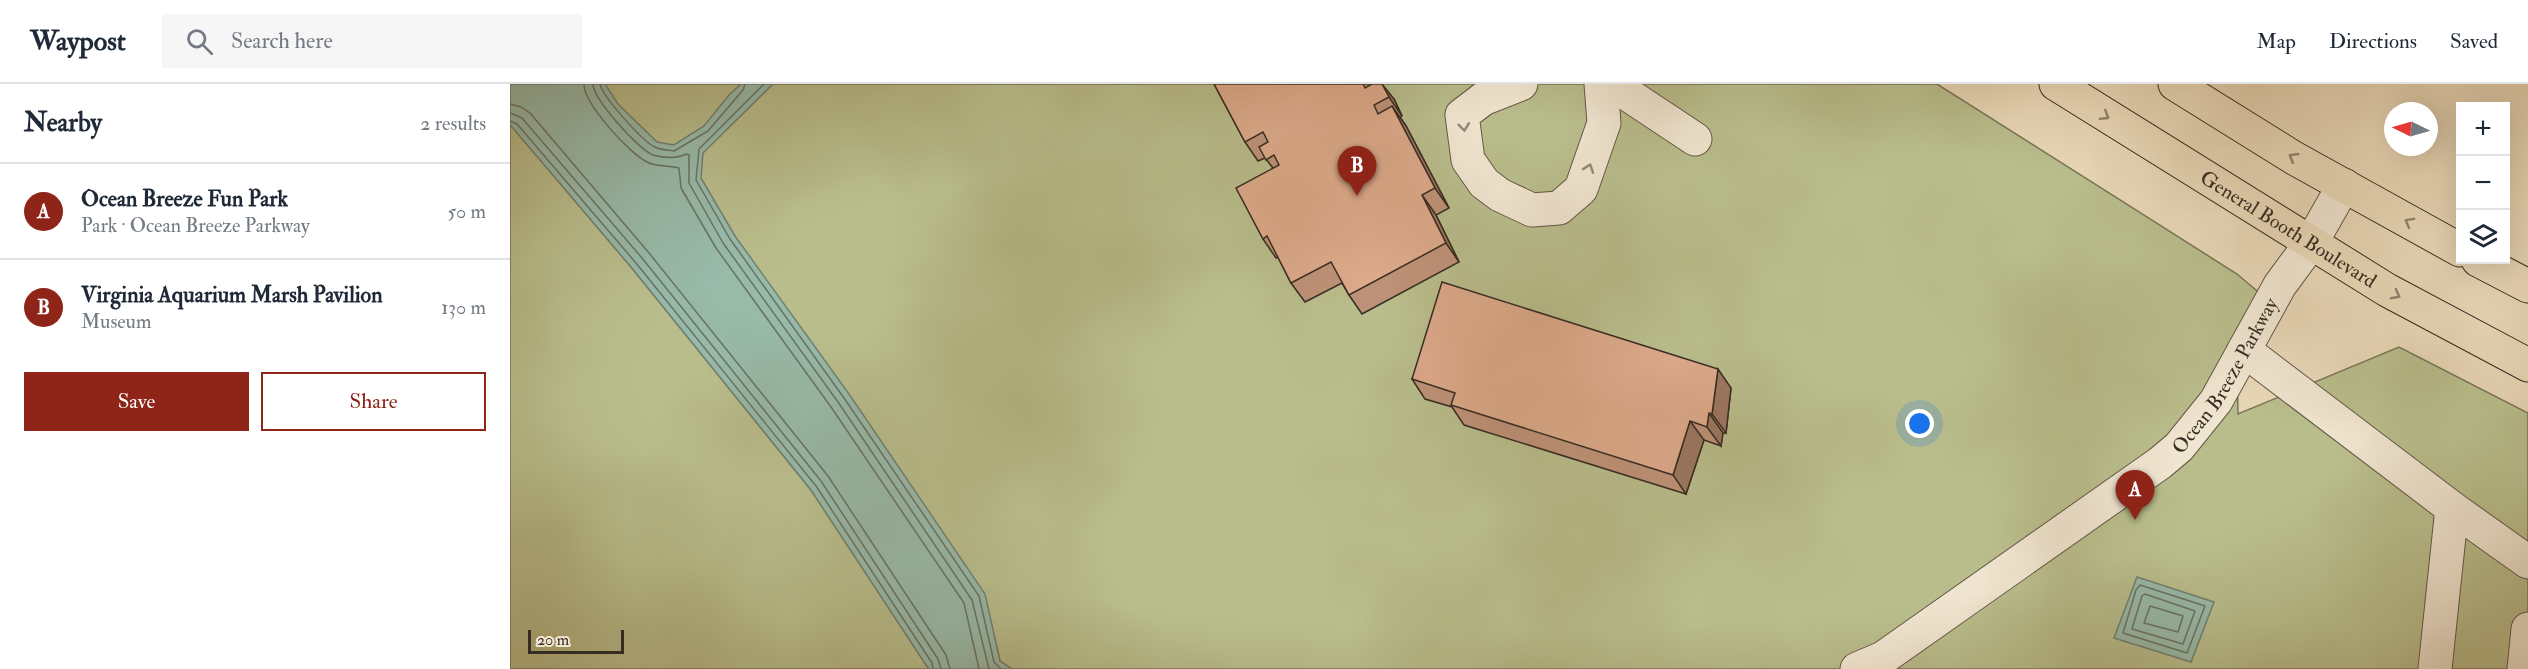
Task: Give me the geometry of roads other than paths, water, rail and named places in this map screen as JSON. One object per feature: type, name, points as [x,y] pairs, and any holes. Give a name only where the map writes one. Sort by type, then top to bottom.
[{"type":"highway","name":"General Booth Boulevard","points":[[2056,84],[2387,290],[2528,365]]},
{"type":"highway","points":[[2175,84],[2294,158],[2456,248]]},
{"type":"highway","points":[[2486,264],[2528,286]]},
{"type":"street","points":[[1521,84],[1483,99],[1462,115],[1468,160],[1484,183],[1500,195],[1532,210],[1559,208],[1581,189],[1604,123],[1602,84]]},
{"type":"street","points":[[1612,84],[1695,139]]},
{"type":"street","name":"Ocean Breeze Parkway","points":[[1857,669],[1883,658],[2160,463],[2179,447],[2216,401],[2280,285],[2311,243],[2344,185]]},
{"type":"street","points":[[2244,350],[2452,508],[2528,562]]},
{"type":"street","points":[[2435,669],[2452,508]]},
{"type":"street","points":[[2524,669],[2528,629]]},
{"type":"water","points":[[510,84],[605,84],[618,104],[657,142],[674,145],[704,126],[741,84],[773,84],[703,153],[701,178],[735,236],[849,394],[985,594],[1000,661],[1012,669],[929,669],[811,490],[631,267],[512,127],[510,124]]},
{"type":"water","points":[[2137,577],[2214,602],[2191,662],[2114,638]]},
{"type":"place","name":"Virginia Aquarium Marsh Pavilion","points":[[1357,196]]},
{"type":"place","name":"Ocean Breeze Fun Park","points":[[2135,520]]}]
